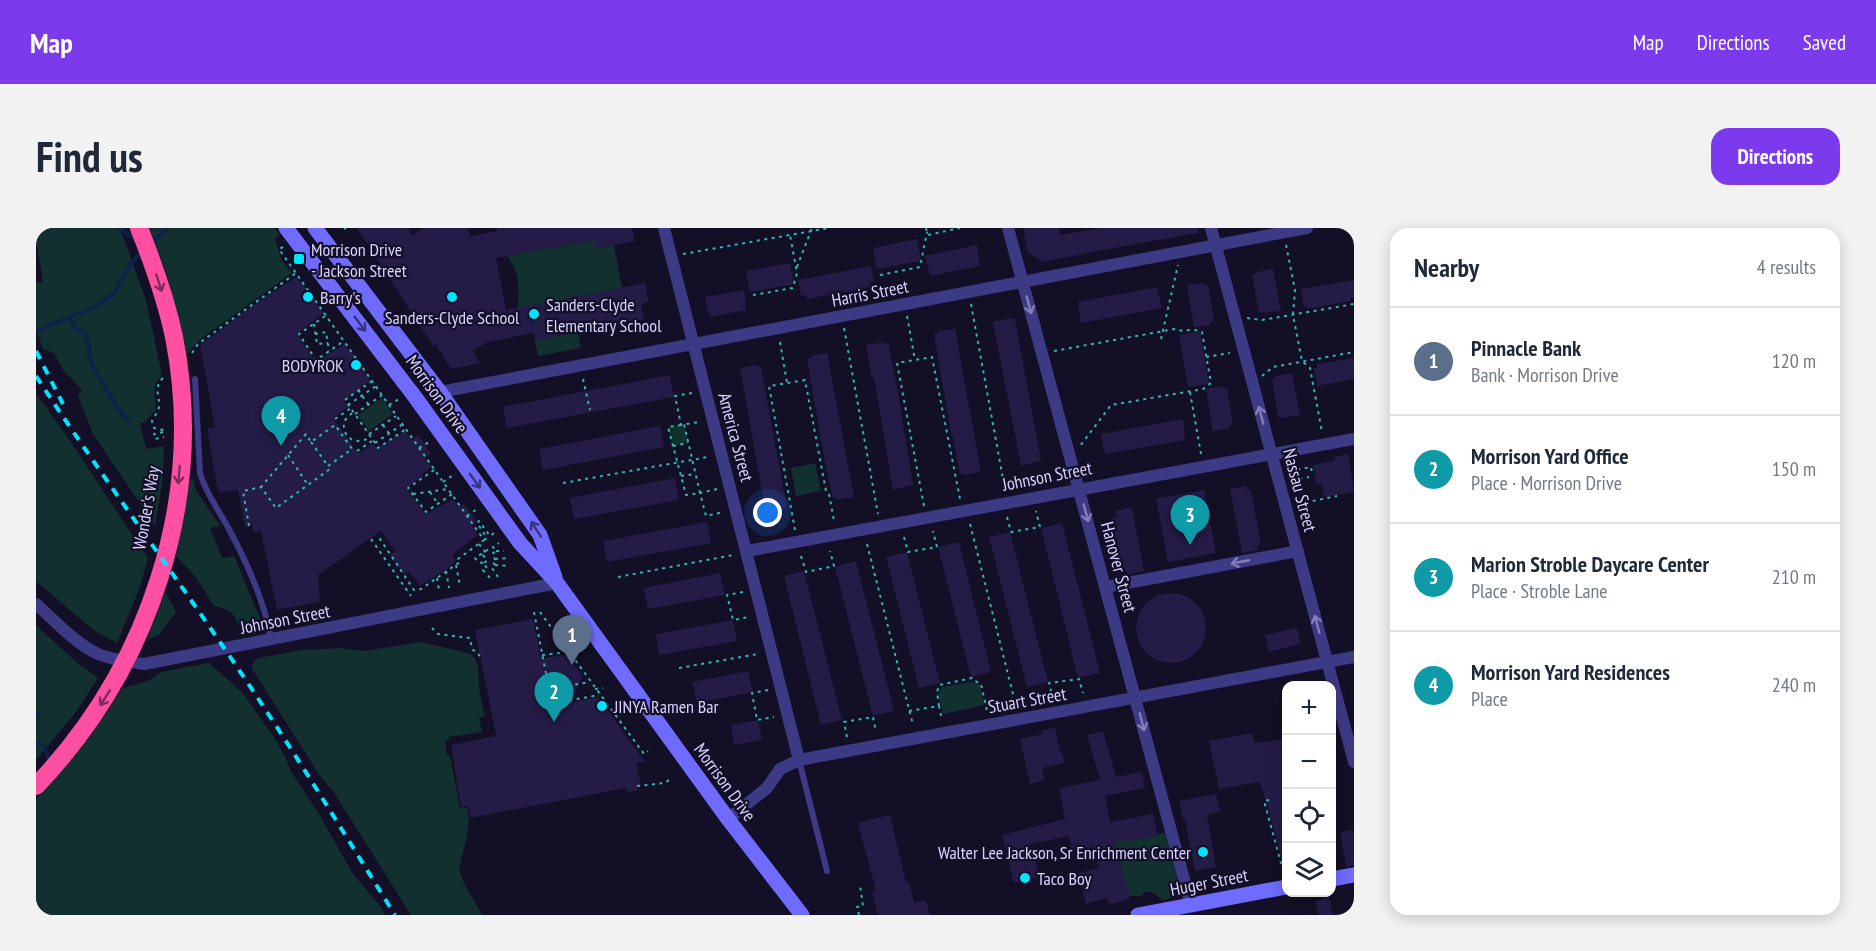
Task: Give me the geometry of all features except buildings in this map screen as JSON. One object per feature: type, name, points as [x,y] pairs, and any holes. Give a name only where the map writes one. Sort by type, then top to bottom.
[{"type":"highway","points":[[36,786],[76,741],[118,679],[147,615],[162,574],[170,543],[181,454],[180,381],[164,296],[139,228]]},
{"type":"main road","name":"Morrison Drive","points":[[286,228],[416,397],[520,543],[557,583],[728,819],[802,915]]},
{"type":"main road","name":"Morrison Drive","points":[[315,228],[440,392],[540,535],[557,583]]},
{"type":"main road","points":[[1336,878],[1354,875]]},
{"type":"main road","name":"Huger Street","points":[[1138,915],[1192,910],[1282,882]]},
{"type":"street","name":"America Street","points":[[664,228],[799,760]]},
{"type":"street","name":"Hanover Street","points":[[1008,228],[1192,910]]},
{"type":"street","name":"Nassau Street","points":[[1211,228],[1354,762]]},
{"type":"street","name":"Harris Street","points":[[440,392],[1307,228]]},
{"type":"street","name":"Johnson Street","points":[[747,551],[1354,438]]},
{"type":"street","points":[[1106,588],[1298,551]]},
{"type":"street","name":"Johnson Street","points":[[36,604],[98,654],[119,661],[144,664],[557,583]]},
{"type":"street","name":"Stuart Street","points":[[728,819],[767,788],[780,770],[799,760],[1354,657]]},
{"type":"lane","points":[[195,378],[202,483],[232,535],[267,616],[272,640]]},
{"type":"lane","points":[[799,760],[828,871]]},
{"type":"path","points":[[683,254],[790,235],[810,229],[829,228]]},
{"type":"path","points":[[880,275],[920,267],[926,228]]},
{"type":"path","points":[[927,232],[928,235],[960,228]]},
{"type":"path","points":[[753,295],[793,288],[797,264],[810,229]]},
{"type":"path","points":[[790,235],[797,273]]},
{"type":"path","points":[[1286,245],[1295,290],[1293,315],[1302,361],[1310,368],[1322,432]]},
{"type":"path","points":[[283,247],[279,249],[484,540]]},
{"type":"path","points":[[1161,339],[1178,265]]},
{"type":"path","points":[[188,358],[198,344],[299,267]]},
{"type":"path","points":[[971,304],[1005,490]]},
{"type":"path","points":[[1244,317],[1262,320],[1354,304]]},
{"type":"path","points":[[326,316],[299,334],[316,360],[344,341]]},
{"type":"path","points":[[907,316],[915,360]]},
{"type":"path","points":[[314,324],[317,344],[328,342]]},
{"type":"path","points":[[336,329],[342,324]]},
{"type":"path","points":[[843,328],[878,514]]},
{"type":"path","points":[[1052,352],[1162,331],[1195,328],[1202,332],[1211,383],[1203,389],[1190,392],[1111,405],[1078,448]]},
{"type":"path","points":[[315,334],[326,332],[329,351]]},
{"type":"path","points":[[780,340],[787,383]]},
{"type":"path","points":[[1260,378],[1273,367],[1354,352]]},
{"type":"path","points":[[1206,357],[1232,353]]},
{"type":"path","points":[[924,506],[897,363],[932,357],[960,499]]},
{"type":"path","points":[[165,369],[166,380]]},
{"type":"path","points":[[164,437],[155,439],[154,434],[163,432],[163,430],[154,428],[152,422],[159,409],[158,384],[166,375]]},
{"type":"path","points":[[583,379],[590,410]]},
{"type":"path","points":[[795,530],[769,386],[806,380],[826,491],[829,494],[835,522]]},
{"type":"path","points":[[372,381],[345,400],[378,448],[406,429]]},
{"type":"path","points":[[335,419],[376,386]]},
{"type":"path","points":[[358,390],[368,404]]},
{"type":"path","points":[[1190,392],[1201,454]]},
{"type":"path","points":[[692,393],[675,396],[682,424],[689,443],[706,516],[723,512]]},
{"type":"path","points":[[345,436],[344,421],[382,394]]},
{"type":"path","points":[[389,405],[399,399]]},
{"type":"path","points":[[345,436],[360,442],[396,416]]},
{"type":"path","points":[[699,422],[668,427],[686,495],[717,489]]},
{"type":"path","points":[[357,452],[402,424]]},
{"type":"path","points":[[311,442],[335,425],[345,436],[352,449],[328,466]]},
{"type":"path","points":[[383,425],[392,438]]},
{"type":"path","points":[[249,526],[243,491],[261,487],[306,434],[330,469],[276,508],[261,487]]},
{"type":"path","points":[[419,448],[429,442]]},
{"type":"path","points":[[673,446],[689,443]]},
{"type":"path","points":[[288,455],[308,485]]},
{"type":"path","points":[[562,483],[708,457]]},
{"type":"path","points":[[1286,471],[1311,467],[1312,472]]},
{"type":"path","points":[[434,470],[408,488],[426,513],[452,495]]},
{"type":"path","points":[[681,476],[696,474]]},
{"type":"path","points":[[443,482],[453,475]]},
{"type":"path","points":[[1289,481],[1310,477]]},
{"type":"path","points":[[413,494],[448,489]]},
{"type":"path","points":[[430,492],[438,504]]},
{"type":"path","points":[[1295,504],[1337,496]]},
{"type":"path","points":[[467,516],[477,509]]},
{"type":"path","points":[[1007,517],[1011,532],[1040,527],[1036,511]]},
{"type":"path","points":[[378,536],[414,590],[421,589],[456,565],[460,562],[458,559],[487,538],[477,523],[479,521],[490,536],[494,533]]},
{"type":"path","points":[[970,524],[1016,706]]},
{"type":"path","points":[[904,537],[908,552],[937,547],[933,531]]},
{"type":"path","points":[[371,539],[411,596]]},
{"type":"path","points":[[499,543],[475,558],[478,562],[508,558]]},
{"type":"path","points":[[479,544],[484,553],[487,568]]},
{"type":"path","points":[[867,544],[913,725]]},
{"type":"path","points":[[493,547],[496,551]]},
{"type":"path","points":[[473,548],[478,555]]},
{"type":"path","points":[[484,553],[504,551]]},
{"type":"path","points":[[801,556],[806,572],[834,566],[830,551]]},
{"type":"path","points":[[492,554],[493,566],[498,577]]},
{"type":"path","points":[[618,577],[733,555]]},
{"type":"path","points":[[456,565],[460,586]]},
{"type":"path","points":[[490,579],[483,570],[493,566],[508,566]]},
{"type":"path","points":[[446,571],[449,588]]},
{"type":"path","points":[[437,578],[439,590]]},
{"type":"path","points":[[743,592],[727,595],[733,620],[749,617]]},
{"type":"path","points":[[534,612],[549,689],[551,688],[555,703],[600,695]]},
{"type":"path","points":[[540,612],[644,754],[648,751]]},
{"type":"path","points":[[432,628],[438,634],[470,638],[472,649],[480,656]]},
{"type":"path","points":[[542,655],[577,651]]},
{"type":"path","points":[[679,668],[758,654]]},
{"type":"path","points":[[942,720],[936,692],[939,685],[972,678],[981,684],[987,711]]},
{"type":"path","points":[[1053,699],[1049,683],[1079,679],[1083,693]]},
{"type":"path","points":[[551,688],[590,682]]},
{"type":"path","points":[[595,689],[603,688]]},
{"type":"path","points":[[768,690],[752,693],[758,720],[774,717]]},
{"type":"path","points":[[909,711],[939,706]]},
{"type":"path","points":[[847,737],[844,722],[873,717],[876,732]]},
{"type":"path","points":[[637,786],[665,783],[669,780]]},
{"type":"path","points":[[1269,800],[1264,801],[1282,866]]},
{"type":"path","points":[[859,915],[857,907],[862,906],[860,885]]},
{"type":"green space","points":[[36,228],[120,228],[146,300],[161,370],[161,377],[154,392],[156,410],[140,423],[146,449],[164,446],[163,478],[155,526],[93,434],[78,396],[82,390],[63,370],[54,353],[43,349],[36,329],[36,283],[43,282]]},
{"type":"green space","points":[[149,228],[274,228],[280,235],[275,239],[282,261],[292,273],[202,338],[186,355],[167,275]]},
{"type":"green space","points":[[595,240],[614,245],[622,288],[518,308],[516,275],[507,256]]},
{"type":"green space","points":[[578,332],[581,348],[538,356],[535,340]]},
{"type":"green space","points":[[36,394],[148,558],[140,587],[117,643],[96,632],[36,581]]},
{"type":"green space","points":[[382,398],[393,414],[369,431],[358,415]]},
{"type":"green space","points":[[684,424],[689,443],[673,446],[668,427]]},
{"type":"green space","points":[[815,463],[821,491],[796,496],[791,468]]},
{"type":"green space","points":[[193,479],[196,490],[220,526],[210,528],[222,558],[234,556],[262,623],[241,630],[232,614],[214,606],[195,576],[176,556],[189,481]]},
{"type":"green space","points":[[165,591],[176,612],[159,635],[147,640]]},
{"type":"green space","points":[[36,625],[75,661],[98,678],[76,712],[36,760]]},
{"type":"green space","points":[[421,642],[472,655],[478,666],[479,691],[485,716],[479,718],[482,732],[449,737],[449,740],[445,741],[460,808],[467,808],[469,819],[459,871],[482,915],[411,915],[251,667],[259,658],[301,650],[340,648],[364,651]]},
{"type":"green space","points":[[209,663],[242,692],[273,736],[290,770],[319,814],[353,874],[385,915],[36,915],[36,799],[82,748],[123,688],[148,681],[161,672]]},
{"type":"green space","points":[[971,682],[980,685],[984,705],[943,714],[938,694],[942,687]]},
{"type":"green space","points":[[1165,833],[1179,886],[1178,892],[1172,898],[1163,900],[1151,892],[1145,892],[1141,896],[1129,896],[1114,843]]},
{"type":"waterway","points":[[119,228],[135,240]]},
{"type":"waterway","points":[[151,243],[168,228]]},
{"type":"waterway","points":[[36,331],[95,307],[114,293],[132,262],[143,251]]},
{"type":"waterway","points":[[69,318],[76,329],[85,333],[93,366],[114,403],[129,423]]},
{"type":"waterway","points":[[36,743],[43,745],[49,759]]},
{"type":"railway","points":[[36,351],[63,404]]},
{"type":"railway","points":[[36,376],[246,681],[395,915]]},
{"type":"place","name":"Morrison Drive - Jackson Street","points":[[299,259]]},
{"type":"place","name":"Barry's","points":[[308,297]]},
{"type":"place","name":"Sanders-Clyde School","points":[[452,297]]},
{"type":"place","name":"Sanders-Clyde Elementary School","points":[[534,314]]},
{"type":"place","name":"BODYROK","points":[[356,365]]},
{"type":"place","name":"Morrison Yard Residences","points":[[281,446]]},
{"type":"place","name":"Marion Stroble Daycare Center","points":[[1190,545]]},
{"type":"place","name":"Pinnacle Bank","points":[[572,665]]},
{"type":"place","name":"JINYA Ramen Bar","points":[[602,706]]},
{"type":"place","name":"Morrison Yard Office","points":[[554,722]]},
{"type":"place","name":"Walter Lee Jackson, Sr Enrichment Center","points":[[1203,852]]},
{"type":"place","name":"Taco Boy","points":[[1025,878]]}]
